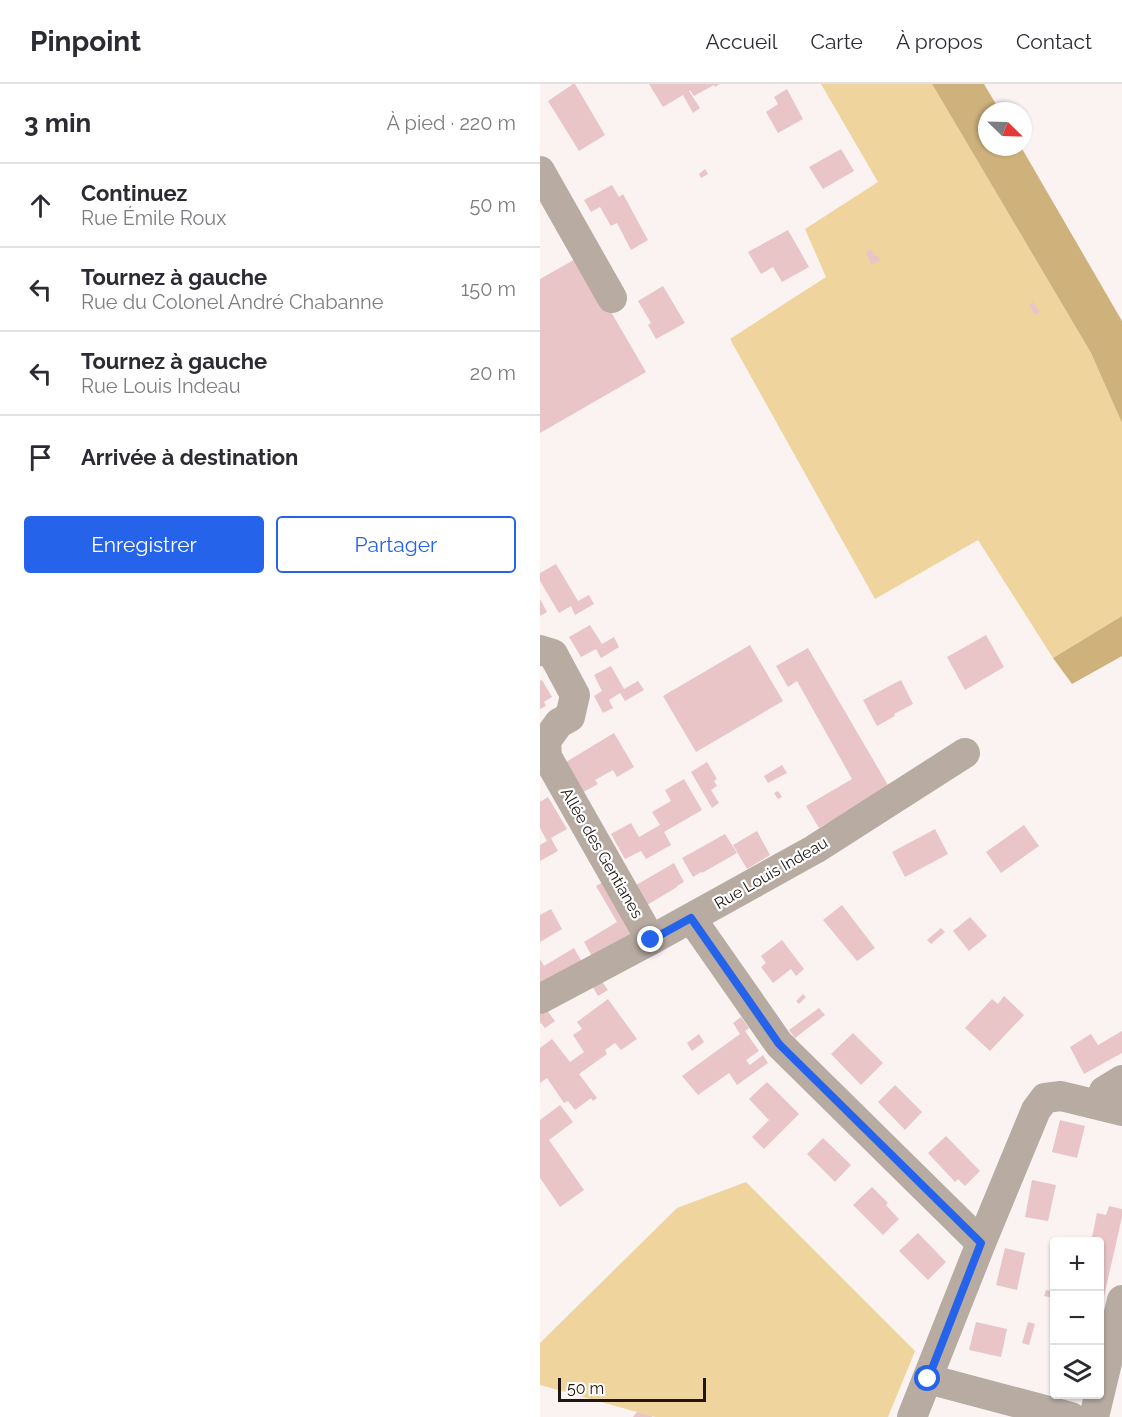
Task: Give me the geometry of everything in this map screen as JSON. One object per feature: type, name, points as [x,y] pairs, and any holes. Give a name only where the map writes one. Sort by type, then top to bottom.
[{"type":"street","points":[[540,171],[612,298]]},
{"type":"street","name":"Allée des Gentianes","points":[[540,650],[553,654],[575,695],[570,717],[559,723],[546,741],[548,757],[651,940]]},
{"type":"street","name":"Rue Louis Indeau","points":[[540,999],[815,849],[965,753]]},
{"type":"street","points":[[691,918],[779,1044],[981,1243]]},
{"type":"street","points":[[1110,1108],[1104,1090],[1122,1080]]},
{"type":"street","points":[[912,1417],[1036,1110],[1045,1098],[1061,1096],[1110,1108]]},
{"type":"street","points":[[1094,1417],[1122,1300]]},
{"type":"street","points":[[928,1379],[1071,1417]]},
{"type":"shaded area","points":[[821,84],[932,84],[1091,353],[1122,423],[1122,616],[1053,658],[978,540],[875,599],[730,339],[826,277],[805,229],[878,182]]},
{"type":"shaded area","points":[[932,84],[984,84],[995,102],[978,102],[978,156],[1026,156],[1122,321],[1122,423],[1091,353]]},
{"type":"shaded area","points":[[1122,616],[1122,656],[1072,684],[1053,658]]},
{"type":"shaded area","points":[[746,1182],[915,1351],[888,1417],[655,1417],[540,1385],[540,1343],[677,1208]]},
{"type":"building","points":[[573,84],[605,135],[579,151],[548,101]]},
{"type":"building","points":[[649,84],[720,84],[694,96],[689,91],[700,108],[693,113],[683,95],[663,107]]},
{"type":"building","points":[[787,89],[803,119],[778,133],[766,112],[778,104],[774,97]]},
{"type":"building","points":[[841,149],[854,171],[823,189],[809,167]]},
{"type":"building","points":[[705,169],[708,174],[701,178],[699,174]]},
{"type":"building","points":[[612,185],[619,197],[623,194],[648,240],[631,250],[617,223],[611,226],[600,207],[591,212],[584,200]]},
{"type":"building","points":[[788,230],[809,267],[782,282],[773,267],[761,274],[748,252]]},
{"type":"building","points":[[871,249],[880,260],[871,265],[866,252]]},
{"type":"building","points":[[579,257],[646,372],[540,433],[540,279]]},
{"type":"building","points":[[663,286],[685,323],[656,339],[648,325],[651,323],[638,301]]},
{"type":"building","points":[[1033,302],[1040,312],[1035,315],[1029,305]]},
{"type":"building","points":[[556,564],[578,601],[589,595],[594,604],[575,615],[571,606],[559,613],[540,581],[540,573]]},
{"type":"building","points":[[540,599],[547,612],[540,616]]},
{"type":"building","points":[[590,625],[602,644],[614,637],[619,647],[601,658],[596,649],[581,657],[569,637]]},
{"type":"building","points":[[986,635],[1004,667],[965,690],[947,657]]},
{"type":"building","points":[[750,645],[783,701],[696,752],[663,696]]},
{"type":"building","points":[[808,648],[889,787],[819,828],[806,806],[852,779],[797,681],[788,687],[776,666]]},
{"type":"building","points":[[611,666],[624,689],[638,681],[644,690],[625,701],[620,693],[609,700],[613,708],[603,713],[594,696],[602,691],[594,675]]},
{"type":"building","points":[[542,680],[552,697],[544,702],[546,706],[540,709],[540,681]]},
{"type":"building","points":[[901,680],[913,704],[877,726],[863,700]]},
{"type":"building","points":[[614,733],[634,767],[617,777],[613,770],[595,780],[598,784],[578,795],[561,765]]},
{"type":"building","points":[[707,762],[717,779],[714,781],[717,786],[711,790],[719,803],[712,808],[691,772]]},
{"type":"building","points":[[782,765],[787,773],[768,783],[764,776]]},
{"type":"building","points":[[684,779],[702,810],[664,832],[671,845],[646,859],[641,851],[625,859],[611,834],[631,823],[639,837],[660,825],[652,812],[671,801],[665,790]]},
{"type":"building","points":[[778,791],[782,797],[778,799],[774,793]]},
{"type":"building","points":[[548,797],[567,829],[551,838],[558,851],[540,861],[540,845],[547,841],[540,828],[540,802]]},
{"type":"building","points":[[1024,825],[1039,846],[1001,873],[986,852]]},
{"type":"building","points":[[935,829],[948,854],[905,877],[892,852]]},
{"type":"building","points":[[757,831],[770,855],[747,869],[733,845]]},
{"type":"building","points":[[725,834],[737,853],[693,877],[682,858]]},
{"type":"building","points":[[674,863],[684,882],[642,908],[631,888]]},
{"type":"building","points":[[608,879],[638,932],[593,958],[584,942],[617,922],[596,886]]},
{"type":"building","points":[[842,905],[875,948],[857,961],[823,920]]},
{"type":"building","points":[[551,909],[562,929],[540,942],[540,915]]},
{"type":"building","points":[[970,917],[987,936],[969,951],[953,931]]},
{"type":"building","points":[[941,928],[945,932],[931,944],[927,940]]},
{"type":"building","points":[[782,940],[804,969],[796,976],[791,969],[773,983],[761,967],[766,963],[761,956]]},
{"type":"building","points":[[574,948],[583,964],[540,989],[540,959],[544,966]]},
{"type":"building","points":[[598,976],[608,990],[598,996],[590,982]]},
{"type":"building","points":[[803,994],[806,997],[799,1004],[796,1001]]},
{"type":"building","points":[[1004,996],[1024,1015],[990,1051],[965,1028],[992,999],[998,1004]]},
{"type":"building","points":[[608,999],[637,1039],[621,1050],[615,1043],[605,1050],[607,1054],[579,1074],[597,1098],[593,1101],[591,1098],[575,1110],[568,1101],[564,1103],[547,1078],[540,1083],[540,1048],[552,1039],[570,1062],[584,1052],[573,1035],[582,1029],[577,1022]]},
{"type":"building","points":[[819,1008],[825,1015],[795,1038],[789,1030]]},
{"type":"building","points":[[546,1009],[555,1021],[545,1028],[540,1022],[540,1014]]},
{"type":"building","points":[[741,1017],[749,1028],[745,1031],[759,1051],[746,1060],[750,1065],[763,1055],[768,1063],[737,1085],[729,1073],[698,1095],[682,1076],[740,1034],[733,1023]]},
{"type":"building","points":[[1122,1031],[1122,1053],[1084,1074],[1070,1047],[1091,1034],[1098,1045]]},
{"type":"building","points":[[853,1033],[883,1063],[861,1085],[831,1054]]},
{"type":"building","points":[[699,1034],[704,1042],[692,1051],[687,1043]]},
{"type":"building","points":[[767,1082],[799,1114],[764,1149],[752,1137],[769,1120],[749,1099]]},
{"type":"building","points":[[895,1085],[922,1112],[905,1130],[878,1102]]},
{"type":"building","points":[[560,1105],[573,1122],[549,1140],[584,1190],[560,1207],[540,1178],[540,1120]]},
{"type":"building","points":[[1060,1120],[1085,1126],[1077,1158],[1052,1152]]},
{"type":"building","points":[[946,1136],[980,1171],[965,1186],[958,1179],[955,1182],[928,1153]]},
{"type":"building","points":[[823,1138],[851,1165],[835,1182],[807,1154]]},
{"type":"building","points":[[1032,1180],[1056,1185],[1048,1221],[1025,1217]]},
{"type":"building","points":[[872,1187],[888,1203],[886,1205],[899,1219],[883,1235],[853,1205]]},
{"type":"building","points":[[1109,1206],[1122,1209],[1104,1296],[1104,1237],[1092,1237],[1097,1213],[1106,1215]]},
{"type":"building","points":[[918,1233],[946,1262],[928,1280],[899,1251]]},
{"type":"building","points":[[1005,1248],[1025,1253],[1017,1290],[996,1285]]},
{"type":"building","points":[[1046,1290],[1050,1291],[1050,1297],[1044,1296]]},
{"type":"building","points":[[976,1322],[1007,1329],[1001,1357],[969,1350]]},
{"type":"building","points":[[1028,1322],[1035,1324],[1029,1345],[1022,1343]]},
{"type":"building","points":[[637,1412],[652,1416],[652,1417],[633,1417]]},
{"type":"route","points":[[651,940],[691,918],[779,1044],[981,1243],[928,1379]]}]
